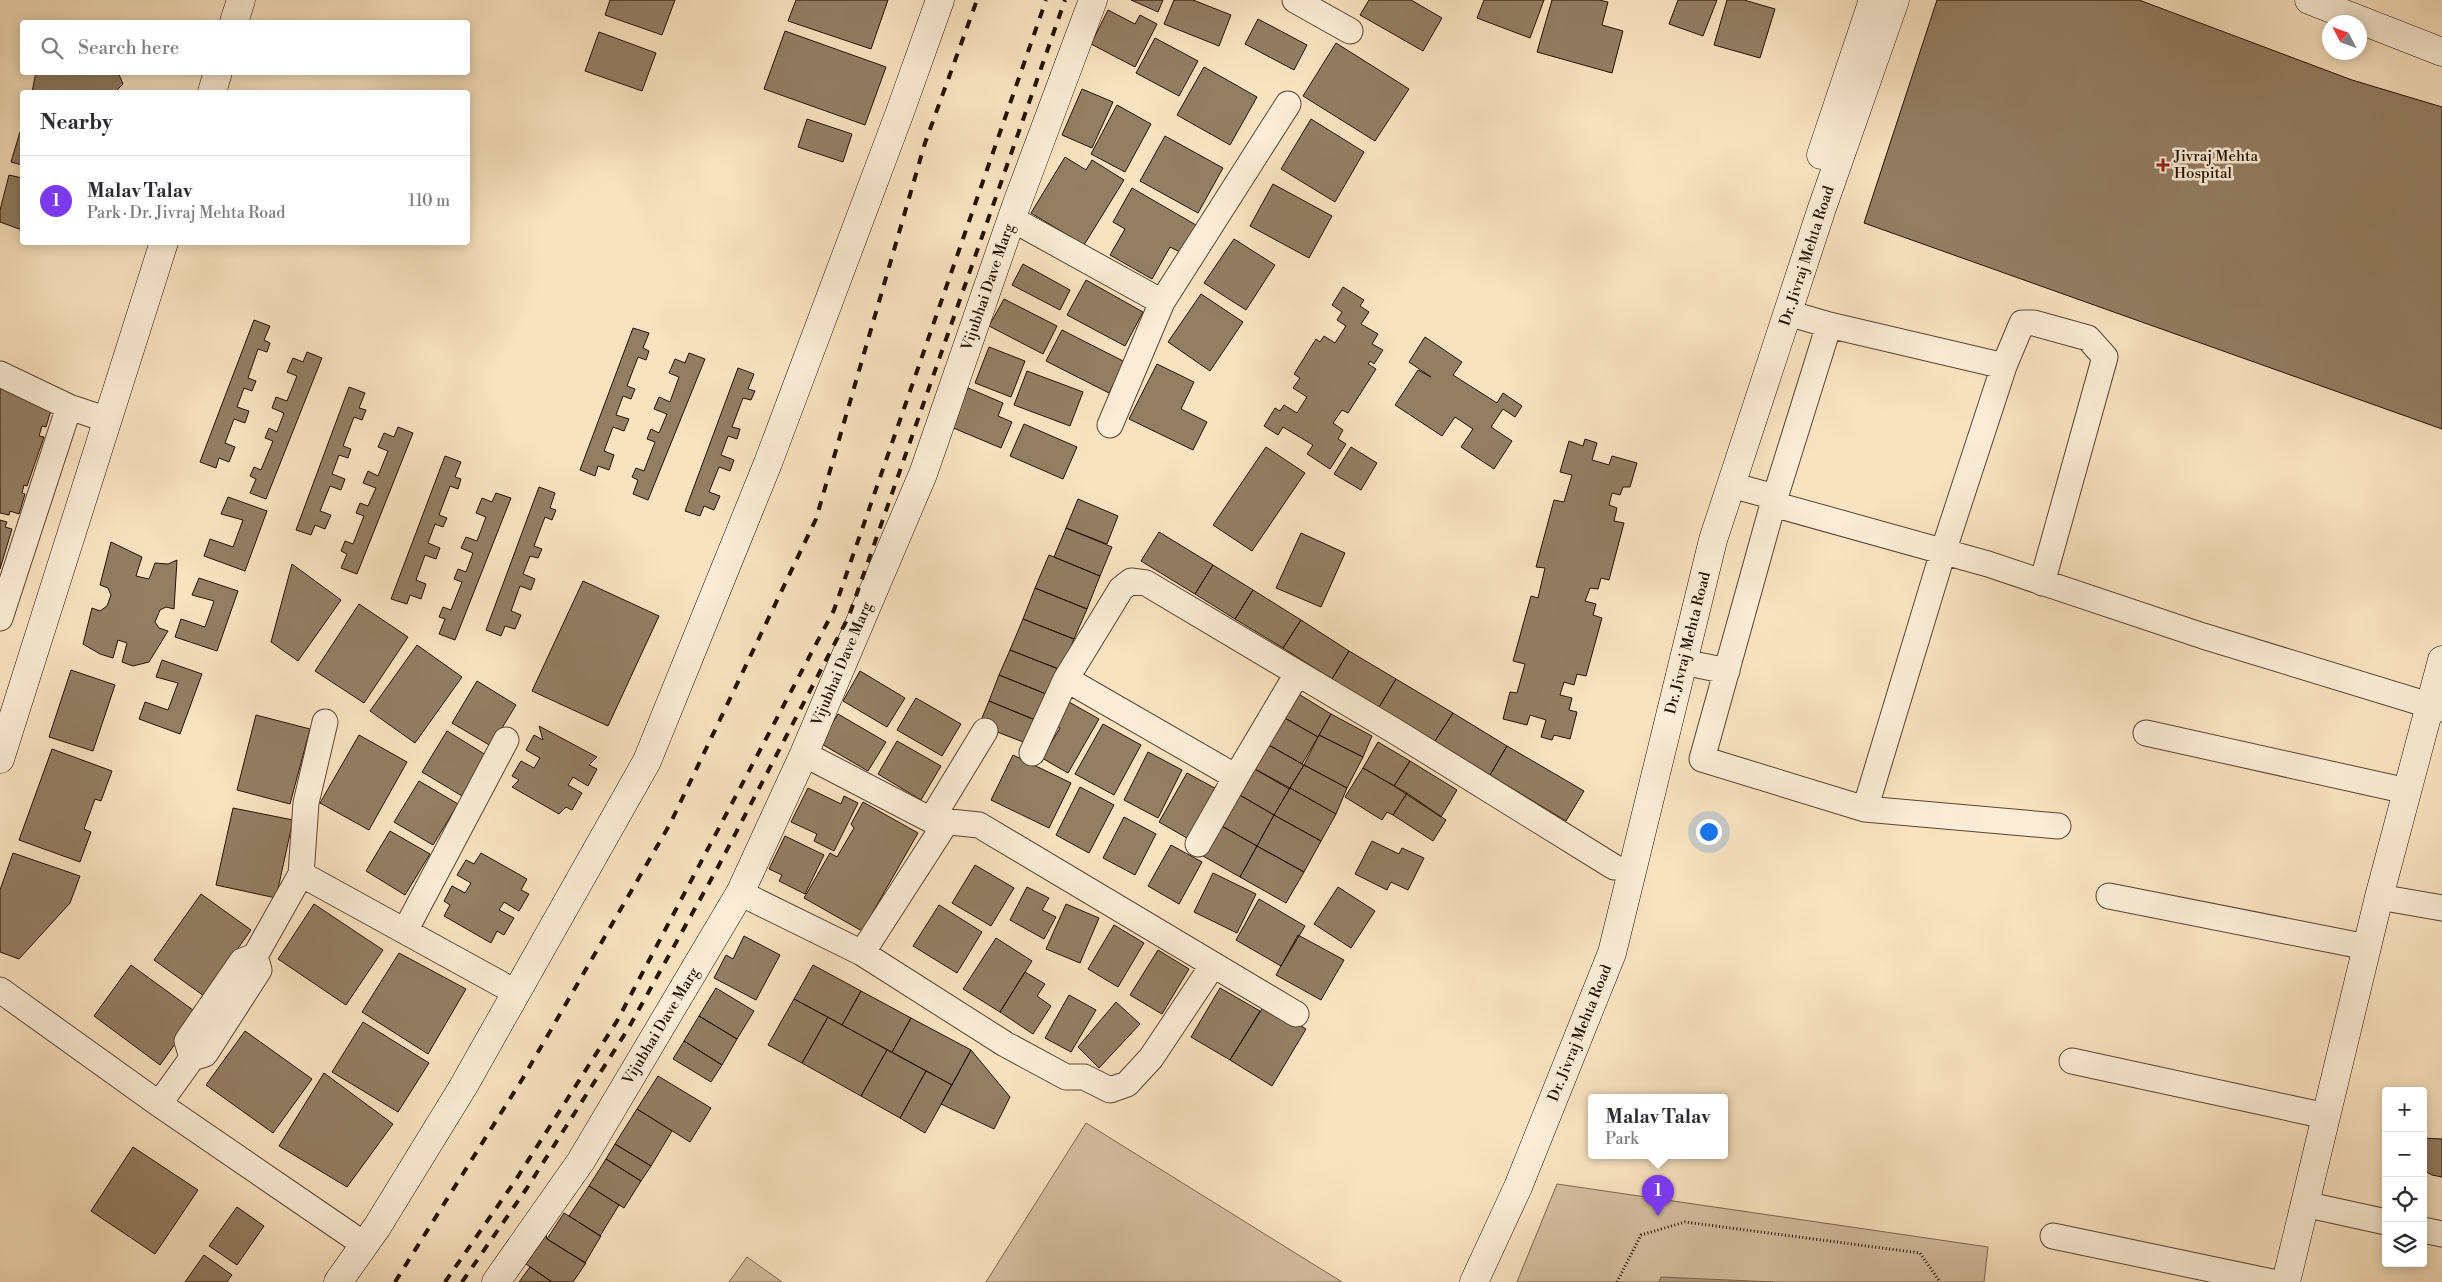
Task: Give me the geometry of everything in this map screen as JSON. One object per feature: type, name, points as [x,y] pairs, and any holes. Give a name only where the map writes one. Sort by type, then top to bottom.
[{"type":"street","points":[[235,20],[241,0]]},
{"type":"street","points":[[338,1282],[364,1245],[452,1104],[648,761],[768,463],[900,112],[940,0]]},
{"type":"street","name":"Vijubhai Dave Marg","points":[[496,1282],[581,1160],[740,893],[804,754],[923,474],[1012,219],[1093,0]]},
{"type":"street","points":[[1295,0],[1350,30]]},
{"type":"street","points":[[1458,1282],[1502,1186],[1589,961],[1706,507],[1873,0]]},
{"type":"street","name":"Dr. Jivraj Mehta Road","points":[[1474,1282],[1518,1187],[1612,953],[1713,540],[1821,211],[1895,0]]},
{"type":"street","points":[[2309,0],[2442,52]]},
{"type":"street","points":[[213,90],[217,75]]},
{"type":"street","points":[[1110,425],[1162,302],[1288,104]]},
{"type":"street","points":[[1012,219],[1162,302]]},
{"type":"street","points":[[0,759],[163,245]]},
{"type":"street","points":[[1788,313],[1829,325],[2004,366]]},
{"type":"street","points":[[1865,808],[1943,552],[2004,366],[2022,323],[2034,323],[2088,338],[2105,357],[2042,583]]},
{"type":"street","points":[[1829,325],[1774,501],[1702,759],[1865,808],[2058,826]]},
{"type":"street","points":[[0,374],[70,408],[108,420]]},
{"type":"street","points":[[0,618],[70,408]]},
{"type":"street","points":[[1731,484],[1774,501],[1943,552],[2203,636],[2436,707]]},
{"type":"street","points":[[1032,753],[1066,679],[1121,589],[1131,581],[1146,583],[1393,730],[1614,866]]},
{"type":"street","points":[[2286,1282],[2379,897],[2407,790],[2436,707],[2442,660]]},
{"type":"street","points":[[1683,662],[1727,671]]},
{"type":"street","points":[[1198,844],[1297,674]]},
{"type":"street","points":[[1066,679],[1236,777]]},
{"type":"street","points":[[159,1104],[192,1058],[205,1054],[258,970],[255,956],[301,874],[306,803],[325,722]]},
{"type":"street","points":[[862,952],[939,820],[985,731]]},
{"type":"street","points":[[2146,733],[2407,790]]},
{"type":"street","points":[[405,931],[506,740]]},
{"type":"street","points":[[804,754],[939,820],[978,825],[1296,1014]]},
{"type":"street","points":[[301,874],[517,993]]},
{"type":"street","points":[[740,893],[862,952],[1005,1044],[1066,1077],[1084,1077],[1110,1090],[1127,1084],[1151,1058],[1213,965]]},
{"type":"street","points":[[2109,896],[2367,947]]},
{"type":"street","points":[[2379,897],[2442,908]]},
{"type":"street","points":[[0,990],[159,1104],[364,1245]]},
{"type":"street","points":[[2072,1061],[2326,1116]]},
{"type":"street","points":[[2304,1204],[2382,1221]]},
{"type":"street","points":[[2427,1231],[2442,1234]]},
{"type":"street","points":[[2053,1236],[2272,1282]]},
{"type":"path","points":[[1617,1282],[1641,1235],[1685,1222],[1920,1253],[1940,1282]]},
{"type":"shaded area","points":[[1086,1123],[1342,1282],[986,1282]]},
{"type":"shaded area","points":[[1557,1184],[1988,1247],[1984,1282],[1517,1282]]},
{"type":"shaded area","points":[[747,1257],[782,1282],[729,1282]]},
{"type":"shaded area","points":[[1661,1277],[1773,1282],[1659,1282]]},
{"type":"building","points":[[610,0],[675,0],[662,35],[605,15]]},
{"type":"building","points":[[796,0],[888,0],[871,49],[788,21]]},
{"type":"building","points":[[1131,0],[1163,0],[1158,12]]},
{"type":"building","points":[[1174,0],[1193,0],[1231,15],[1219,46],[1164,24]]},
{"type":"building","points":[[1369,0],[1411,0],[1442,18],[1423,51],[1360,15]]},
{"type":"building","points":[[1484,0],[1544,0],[1530,38],[1477,18]]},
{"type":"building","points":[[1552,0],[1599,0],[1608,2],[1602,25],[1623,31],[1612,73],[1537,52]]},
{"type":"building","points":[[1678,0],[1717,0],[1703,36],[1669,24]]},
{"type":"building","points":[[1727,0],[1744,0],[1775,9],[1760,58],[1714,45]]},
{"type":"building","name":"Jivraj Mehta Hospital","points":[[1937,0],[2139,0],[2352,80],[2442,107],[2442,429],[1864,223]]},
{"type":"building","points":[[1108,10],[1135,24],[1140,15],[1157,24],[1135,67],[1091,44]]},
{"type":"building","points":[[1258,19],[1307,45],[1294,70],[1245,44]]},
{"type":"building","points":[[785,31],[886,67],[865,125],[764,89]]},
{"type":"building","points":[[599,32],[656,53],[642,91],[585,71]]},
{"type":"building","points":[[1155,38],[1198,61],[1179,96],[1136,73]]},
{"type":"building","points":[[1336,43],[1409,89],[1375,141],[1303,96]]},
{"type":"building","points":[[1204,67],[1257,97],[1230,145],[1177,115]]},
{"type":"building","points":[[35,75],[119,75],[123,84],[117,90],[32,90]]},
{"type":"building","points":[[1082,89],[1113,102],[1092,148],[1062,135]]},
{"type":"building","points":[[1117,105],[1151,124],[1125,172],[1091,154]]},
{"type":"building","points":[[807,119],[852,134],[843,162],[798,147]]},
{"type":"building","points":[[1311,119],[1364,152],[1335,202],[1281,169]]},
{"type":"building","points":[[20,132],[20,164],[11,162]]},
{"type":"building","points":[[1165,136],[1223,168],[1198,213],[1140,181]]},
{"type":"building","points":[[1065,157],[1086,170],[1092,160],[1124,180],[1084,245],[1031,213]]},
{"type":"building","points":[[9,175],[20,178],[20,229],[0,222],[0,210]]},
{"type":"building","points":[[1273,184],[1332,216],[1309,258],[1250,226]]},
{"type":"building","points":[[1132,188],[1196,225],[1180,252],[1170,247],[1152,279],[1110,255],[1125,229],[1113,222]]},
{"type":"building","points":[[1234,239],[1275,265],[1246,310],[1204,283]]},
{"type":"building","points":[[1023,264],[1070,290],[1060,310],[1012,285]]},
{"type":"building","points":[[1086,280],[1143,312],[1125,346],[1067,315]]},
{"type":"building","points":[[1343,287],[1364,300],[1360,306],[1369,312],[1361,324],[1378,334],[1372,344],[1383,350],[1374,364],[1370,361],[1368,364],[1376,369],[1348,413],[1342,410],[1333,423],[1343,430],[1338,439],[1346,444],[1330,469],[1307,454],[1313,445],[1283,427],[1278,435],[1264,426],[1275,408],[1280,411],[1284,405],[1297,413],[1307,397],[1293,388],[1300,378],[1294,374],[1316,339],[1320,342],[1324,336],[1335,343],[1346,326],[1337,320],[1342,312],[1332,305]]},
{"type":"building","points":[[1201,294],[1243,322],[1210,371],[1168,342]]},
{"type":"building","points":[[1004,299],[1057,326],[1043,354],[989,326]]},
{"type":"building","points":[[254,320],[270,326],[264,340],[270,343],[267,352],[258,349],[248,378],[256,381],[252,391],[244,388],[237,407],[249,411],[245,423],[234,419],[225,443],[235,447],[229,462],[219,458],[216,468],[200,462]]},
{"type":"building","points":[[633,328],[649,333],[643,348],[649,351],[646,360],[638,357],[627,386],[635,389],[631,399],[623,396],[616,415],[629,419],[624,431],[613,427],[604,451],[614,455],[609,470],[598,466],[595,476],[580,470]]},
{"type":"building","points":[[1062,330],[1125,362],[1109,393],[1046,361]]},
{"type":"building","points":[[1425,337],[1462,362],[1453,375],[1497,403],[1503,393],[1522,406],[1515,417],[1503,409],[1491,427],[1512,441],[1494,469],[1461,447],[1473,429],[1455,417],[1442,436],[1395,405],[1418,370],[1431,377],[1409,362]]},
{"type":"building","points":[[989,347],[1025,361],[1011,397],[975,383]]},
{"type":"building","points":[[307,352],[322,358],[266,499],[250,493],[256,479],[250,476],[254,467],[261,470],[273,441],[265,438],[269,428],[277,432],[284,413],[272,408],[276,397],[287,401],[297,376],[287,372],[293,358],[303,362]]},
{"type":"building","points":[[689,353],[705,359],[648,500],[633,494],[638,480],[632,477],[636,468],[644,471],[655,442],[647,439],[651,429],[659,433],[667,414],[654,409],[659,397],[670,402],[679,377],[669,373],[675,359],[685,363]]},
{"type":"building","points":[[1157,364],[1194,382],[1181,409],[1207,422],[1193,450],[1129,419]]},
{"type":"building","points":[[738,368],[754,374],[748,389],[755,391],[751,400],[743,398],[732,427],[740,429],[737,439],[728,436],[721,455],[734,460],[730,471],[719,467],[709,492],[720,496],[714,510],[704,506],[700,516],[685,511]]},
{"type":"building","points":[[1027,371],[1083,392],[1070,426],[1014,405]]},
{"type":"building","points":[[0,385],[52,407],[46,427],[42,426],[39,436],[44,437],[27,486],[24,485],[22,493],[25,494],[19,514],[10,511],[9,515],[0,513]]},
{"type":"building","points":[[349,387],[365,393],[359,408],[366,410],[362,420],[354,417],[343,446],[351,449],[348,458],[339,455],[332,474],[345,479],[341,490],[330,486],[320,511],[331,515],[325,529],[315,525],[311,535],[296,530]]},
{"type":"building","points":[[968,388],[1003,403],[998,416],[1012,422],[1001,448],[951,427]]},
{"type":"building","points":[[1024,424],[1077,447],[1063,479],[1010,456]]},
{"type":"building","points":[[398,427],[413,433],[357,574],[341,568],[347,554],[341,551],[345,541],[353,544],[364,516],[356,513],[360,503],[368,506],[376,488],[363,483],[368,471],[378,476],[388,451],[378,447],[384,433],[394,437]]},
{"type":"building","points":[[1585,439],[1597,443],[1592,460],[1609,465],[1612,456],[1637,463],[1630,487],[1623,487],[1620,495],[1612,493],[1609,505],[1617,508],[1614,521],[1624,523],[1609,580],[1601,578],[1598,589],[1590,588],[1585,601],[1596,604],[1593,615],[1602,618],[1586,676],[1577,674],[1574,685],[1564,682],[1560,695],[1572,698],[1569,710],[1577,712],[1570,739],[1554,735],[1552,740],[1541,737],[1546,720],[1530,715],[1527,725],[1503,719],[1510,692],[1517,693],[1525,664],[1513,661],[1531,596],[1538,598],[1545,568],[1536,567],[1554,500],[1564,502],[1572,475],[1560,472],[1569,441],[1583,446]]},
{"type":"building","points":[[1266,447],[1305,473],[1252,551],[1213,525]]},
{"type":"building","points":[[1351,447],[1377,463],[1361,490],[1334,474]]},
{"type":"building","points":[[445,456],[461,462],[455,477],[461,479],[458,489],[450,486],[439,515],[447,518],[443,527],[435,524],[428,543],[440,548],[436,559],[425,555],[416,580],[426,584],[421,599],[410,595],[407,604],[391,599]]},
{"type":"building","points":[[539,487],[555,493],[550,508],[556,510],[552,520],[545,517],[534,546],[542,549],[538,558],[530,556],[523,574],[535,579],[531,590],[520,586],[511,611],[521,615],[515,629],[505,626],[501,636],[486,630]]},
{"type":"building","points":[[496,493],[511,498],[455,640],[439,634],[445,619],[439,617],[443,607],[451,610],[462,582],[454,579],[458,569],[466,572],[473,553],[461,548],[466,537],[477,541],[486,517],[476,513],[482,498],[492,502]]},
{"type":"building","points":[[228,497],[267,511],[245,571],[204,556],[210,539],[233,547],[243,520],[221,514]]},
{"type":"building","points":[[1078,499],[1118,516],[1107,544],[1066,528]]},
{"type":"building","points":[[0,520],[7,522],[5,527],[12,529],[0,569]]},
{"type":"building","points":[[1066,528],[1112,547],[1100,576],[1054,557]]},
{"type":"building","points":[[1159,532],[1213,565],[1195,594],[1141,561]]},
{"type":"building","points":[[1301,533],[1345,553],[1321,607],[1276,588]]},
{"type":"building","points":[[111,542],[142,557],[136,576],[149,579],[155,563],[168,564],[177,560],[174,609],[166,607],[160,610],[155,622],[159,628],[168,631],[149,662],[133,666],[122,662],[127,643],[118,640],[113,658],[100,654],[83,644],[92,608],[100,611],[107,606],[111,595],[108,588],[100,585]]},
{"type":"building","points":[[1049,555],[1100,576],[1087,609],[1035,588]]},
{"type":"building","points":[[292,564],[341,600],[298,661],[271,642]]},
{"type":"building","points":[[1213,565],[1253,590],[1235,619],[1195,594]]},
{"type":"building","points":[[199,578],[238,591],[217,651],[175,637],[181,619],[205,627],[214,601],[192,595]]},
{"type":"building","points":[[583,581],[659,616],[608,726],[532,691]]},
{"type":"building","points":[[1035,588],[1087,609],[1074,639],[1023,619]]},
{"type":"building","points":[[1253,590],[1301,620],[1283,648],[1235,619]]},
{"type":"building","points":[[359,604],[408,637],[364,703],[315,671]]},
{"type":"building","points":[[1023,619],[1074,639],[1061,670],[1010,650]]},
{"type":"building","points":[[1301,620],[1349,651],[1332,679],[1283,648]]},
{"type":"building","points":[[417,645],[462,677],[415,743],[370,711]]},
{"type":"building","points":[[1010,650],[1061,670],[1051,696],[999,675]]},
{"type":"building","points":[[1349,651],[1396,679],[1379,707],[1332,679]]},
{"type":"building","points":[[162,660],[202,674],[180,734],[139,719],[145,702],[168,710],[178,683],[156,677]]},
{"type":"building","points":[[71,670],[115,685],[93,751],[49,737]]},
{"type":"building","points":[[860,671],[905,698],[887,727],[843,701]]},
{"type":"building","points":[[999,675],[1051,696],[1040,722],[989,701]]},
{"type":"building","points":[[1396,679],[1453,713],[1435,741],[1379,707]]},
{"type":"building","points":[[477,681],[516,705],[491,746],[452,723]]},
{"type":"building","points":[[1297,693],[1331,714],[1318,737],[1283,717]]},
{"type":"building","points":[[916,698],[961,724],[942,756],[897,730]]},
{"type":"building","points":[[989,701],[1040,722],[1031,745],[979,725]]},
{"type":"building","points":[[1069,702],[1099,719],[1068,773],[1042,758],[1060,728],[1050,722]]},
{"type":"building","points":[[1453,713],[1507,746],[1490,775],[1435,741]]},
{"type":"building","points":[[838,714],[886,742],[868,771],[820,743]]},
{"type":"building","points":[[1331,714],[1372,736],[1363,757],[1319,735]]},
{"type":"building","points":[[256,715],[310,729],[290,804],[237,790]]},
{"type":"building","points":[[1283,717],[1318,737],[1302,764],[1267,744]]},
{"type":"building","points":[[1103,724],[1141,745],[1114,795],[1075,774]]},
{"type":"building","points":[[539,726],[597,757],[589,765],[597,769],[588,786],[573,777],[568,785],[582,793],[572,810],[566,807],[559,814],[512,787],[519,780],[512,776],[521,761],[534,768],[540,758],[526,750],[534,735],[543,740]]},
{"type":"building","points":[[447,731],[486,755],[462,796],[422,772]]},
{"type":"building","points":[[359,735],[407,762],[369,830],[320,803]]},
{"type":"building","points":[[1319,735],[1363,757],[1347,788],[1304,765]]},
{"type":"building","points":[[897,741],[941,766],[921,800],[878,774]]},
{"type":"building","points":[[1378,742],[1410,761],[1394,786],[1363,768]]},
{"type":"building","points":[[1267,744],[1304,765],[1289,789],[1253,768]]},
{"type":"building","points":[[1507,746],[1584,791],[1566,821],[1490,775]]},
{"type":"building","points":[[52,749],[112,771],[101,801],[95,799],[84,829],[91,832],[80,862],[19,840]]},
{"type":"building","points":[[1148,752],[1182,770],[1158,818],[1124,800]]},
{"type":"building","points":[[1013,755],[1071,783],[1049,828],[991,800]]},
{"type":"building","points":[[1410,761],[1457,790],[1441,817],[1394,786]]},
{"type":"building","points":[[1304,765],[1347,788],[1336,814],[1290,788]]},
{"type":"building","points":[[1253,768],[1290,788],[1274,815],[1238,794]]},
{"type":"building","points":[[1363,768],[1407,793],[1393,815],[1387,812],[1382,820],[1345,797]]},
{"type":"building","points":[[1187,773],[1222,792],[1194,842],[1159,822]]},
{"type":"building","points":[[419,781],[458,804],[433,845],[394,822]]},
{"type":"building","points":[[1080,787],[1114,805],[1089,853],[1056,835]]},
{"type":"building","points":[[808,788],[841,804],[844,796],[858,803],[834,851],[814,841],[817,834],[791,822]]},
{"type":"building","points":[[1290,788],[1336,814],[1321,841],[1274,815]]},
{"type":"building","points":[[1407,793],[1446,820],[1433,841],[1393,815]]},
{"type":"building","points":[[1238,794],[1274,815],[1257,846],[1220,825]]},
{"type":"building","points":[[863,802],[918,833],[862,931],[804,898],[830,853],[837,857],[854,828],[851,824]]},
{"type":"building","points":[[233,808],[293,820],[276,898],[216,885]]},
{"type":"building","points":[[1274,815],[1321,841],[1304,872],[1257,846]]},
{"type":"building","points":[[1124,817],[1156,834],[1135,875],[1103,858]]},
{"type":"building","points":[[1220,825],[1257,846],[1240,877],[1203,856]]},
{"type":"building","points":[[390,831],[430,854],[405,895],[366,871]]},
{"type":"building","points":[[785,836],[824,855],[805,894],[779,881],[782,875],[769,869]]},
{"type":"building","points":[[1372,841],[1399,854],[1402,848],[1424,858],[1408,890],[1391,882],[1387,890],[1355,874]]},
{"type":"building","points":[[1171,845],[1202,862],[1179,904],[1148,886]]},
{"type":"building","points":[[1257,846],[1304,872],[1286,903],[1240,877]]},
{"type":"building","points":[[13,853],[80,876],[70,903],[19,959],[0,952],[0,890]]},
{"type":"building","points":[[481,853],[527,879],[521,890],[529,894],[519,911],[504,902],[499,910],[514,918],[504,935],[497,931],[491,943],[444,916],[450,905],[444,901],[452,886],[465,893],[471,883],[457,875],[466,860],[474,864]]},
{"type":"building","points":[[975,865],[1014,888],[991,926],[952,903]]},
{"type":"building","points":[[1213,873],[1256,894],[1237,933],[1194,912]]},
{"type":"building","points":[[1027,887],[1049,898],[1042,910],[1056,917],[1044,939],[1010,920]]},
{"type":"building","points":[[1338,887],[1375,911],[1351,948],[1314,924]]},
{"type":"building","points":[[201,894],[251,930],[204,996],[154,960]]},
{"type":"building","points":[[1259,899],[1305,926],[1281,966],[1236,940]]},
{"type":"building","points":[[314,904],[383,950],[346,1005],[278,959]]},
{"type":"building","points":[[1066,904],[1099,918],[1080,963],[1046,949]]},
{"type":"building","points":[[939,905],[982,932],[957,973],[913,946]]},
{"type":"building","points":[[1114,925],[1144,943],[1118,987],[1088,969]]},
{"type":"building","points":[[1298,935],[1344,960],[1321,1000],[1276,975]]},
{"type":"building","points":[[744,936],[780,955],[756,1000],[714,978],[726,955],[733,959]]},
{"type":"building","points":[[996,938],[1032,961],[1000,1012],[963,989]]},
{"type":"building","points":[[1158,950],[1189,969],[1162,1014],[1130,995]]},
{"type":"building","points":[[399,953],[466,989],[428,1054],[362,1012]]},
{"type":"building","points":[[131,965],[197,1013],[160,1065],[94,1016]]},
{"type":"building","points":[[813,965],[861,991],[842,1025],[794,999]]},
{"type":"building","points":[[1025,972],[1045,984],[1037,996],[1051,1006],[1033,1034],[1000,1012]]},
{"type":"building","points":[[716,988],[754,1011],[737,1039],[699,1016]]},
{"type":"building","points":[[1220,988],[1260,1011],[1230,1060],[1191,1037]]},
{"type":"building","points":[[861,991],[911,1018],[892,1052],[842,1025]]},
{"type":"building","points":[[1069,995],[1096,1010],[1071,1052],[1045,1038]]},
{"type":"building","points":[[794,999],[828,1017],[802,1063],[768,1045]]},
{"type":"building","points":[[1116,1002],[1140,1024],[1099,1068],[1078,1047]]},
{"type":"building","points":[[1265,1004],[1306,1029],[1272,1086],[1230,1060]]},
{"type":"building","points":[[699,1016],[737,1039],[722,1065],[684,1041]]},
{"type":"building","points":[[828,1017],[887,1050],[861,1096],[802,1063]]},
{"type":"building","points":[[911,1018],[971,1050],[952,1085],[892,1052]]},
{"type":"building","points":[[363,1022],[429,1063],[398,1112],[332,1072]]},
{"type":"building","points":[[245,1031],[312,1079],[273,1133],[206,1085]]},
{"type":"building","points":[[684,1041],[722,1065],[711,1082],[673,1059]]},
{"type":"building","points":[[887,1050],[926,1071],[900,1118],[861,1096]]},
{"type":"building","points":[[971,1050],[1010,1097],[994,1129],[941,1104]]},
{"type":"building","points":[[926,1071],[952,1085],[925,1133],[900,1118]]},
{"type":"building","points":[[324,1073],[393,1124],[347,1187],[279,1146]]},
{"type":"building","points":[[658,1076],[711,1108],[690,1142],[637,1109]]},
{"type":"building","points":[[637,1109],[672,1131],[651,1166],[615,1144]]},
{"type":"building","points":[[2427,1138],[2442,1139],[2442,1177],[2427,1172]]},
{"type":"building","points":[[615,1144],[651,1166],[641,1181],[606,1159]]},
{"type":"building","points":[[133,1147],[198,1190],[155,1254],[91,1211]]},
{"type":"building","points":[[606,1159],[641,1181],[624,1208],[589,1186]]},
{"type":"building","points":[[589,1186],[619,1205],[600,1236],[569,1216]]},
{"type":"building","points":[[237,1207],[264,1226],[237,1265],[209,1246]]},
{"type":"building","points":[[564,1213],[601,1236],[585,1263],[547,1239]]},
{"type":"building","points":[[546,1235],[547,1239],[586,1263],[573,1282],[552,1282],[526,1264]]},
{"type":"building","points":[[204,1255],[232,1275],[227,1282],[185,1282]]},
{"type":"building","points":[[530,1267],[552,1282],[519,1282]]},
{"type":"railway","points":[[395,1282],[523,1078],[670,824],[816,519],[925,143],[977,0]]},
{"type":"railway","points":[[445,1282],[515,1181],[617,1021],[834,610],[1046,0]]},
{"type":"railway","points":[[462,1282],[527,1188],[628,1029],[718,867],[849,616],[1065,0]]},
{"type":"place","name":"Jivraj Mehta Hospital","points":[[2163,165]]},
{"type":"place","name":"Malav Talav","points":[[1658,1216]]}]
